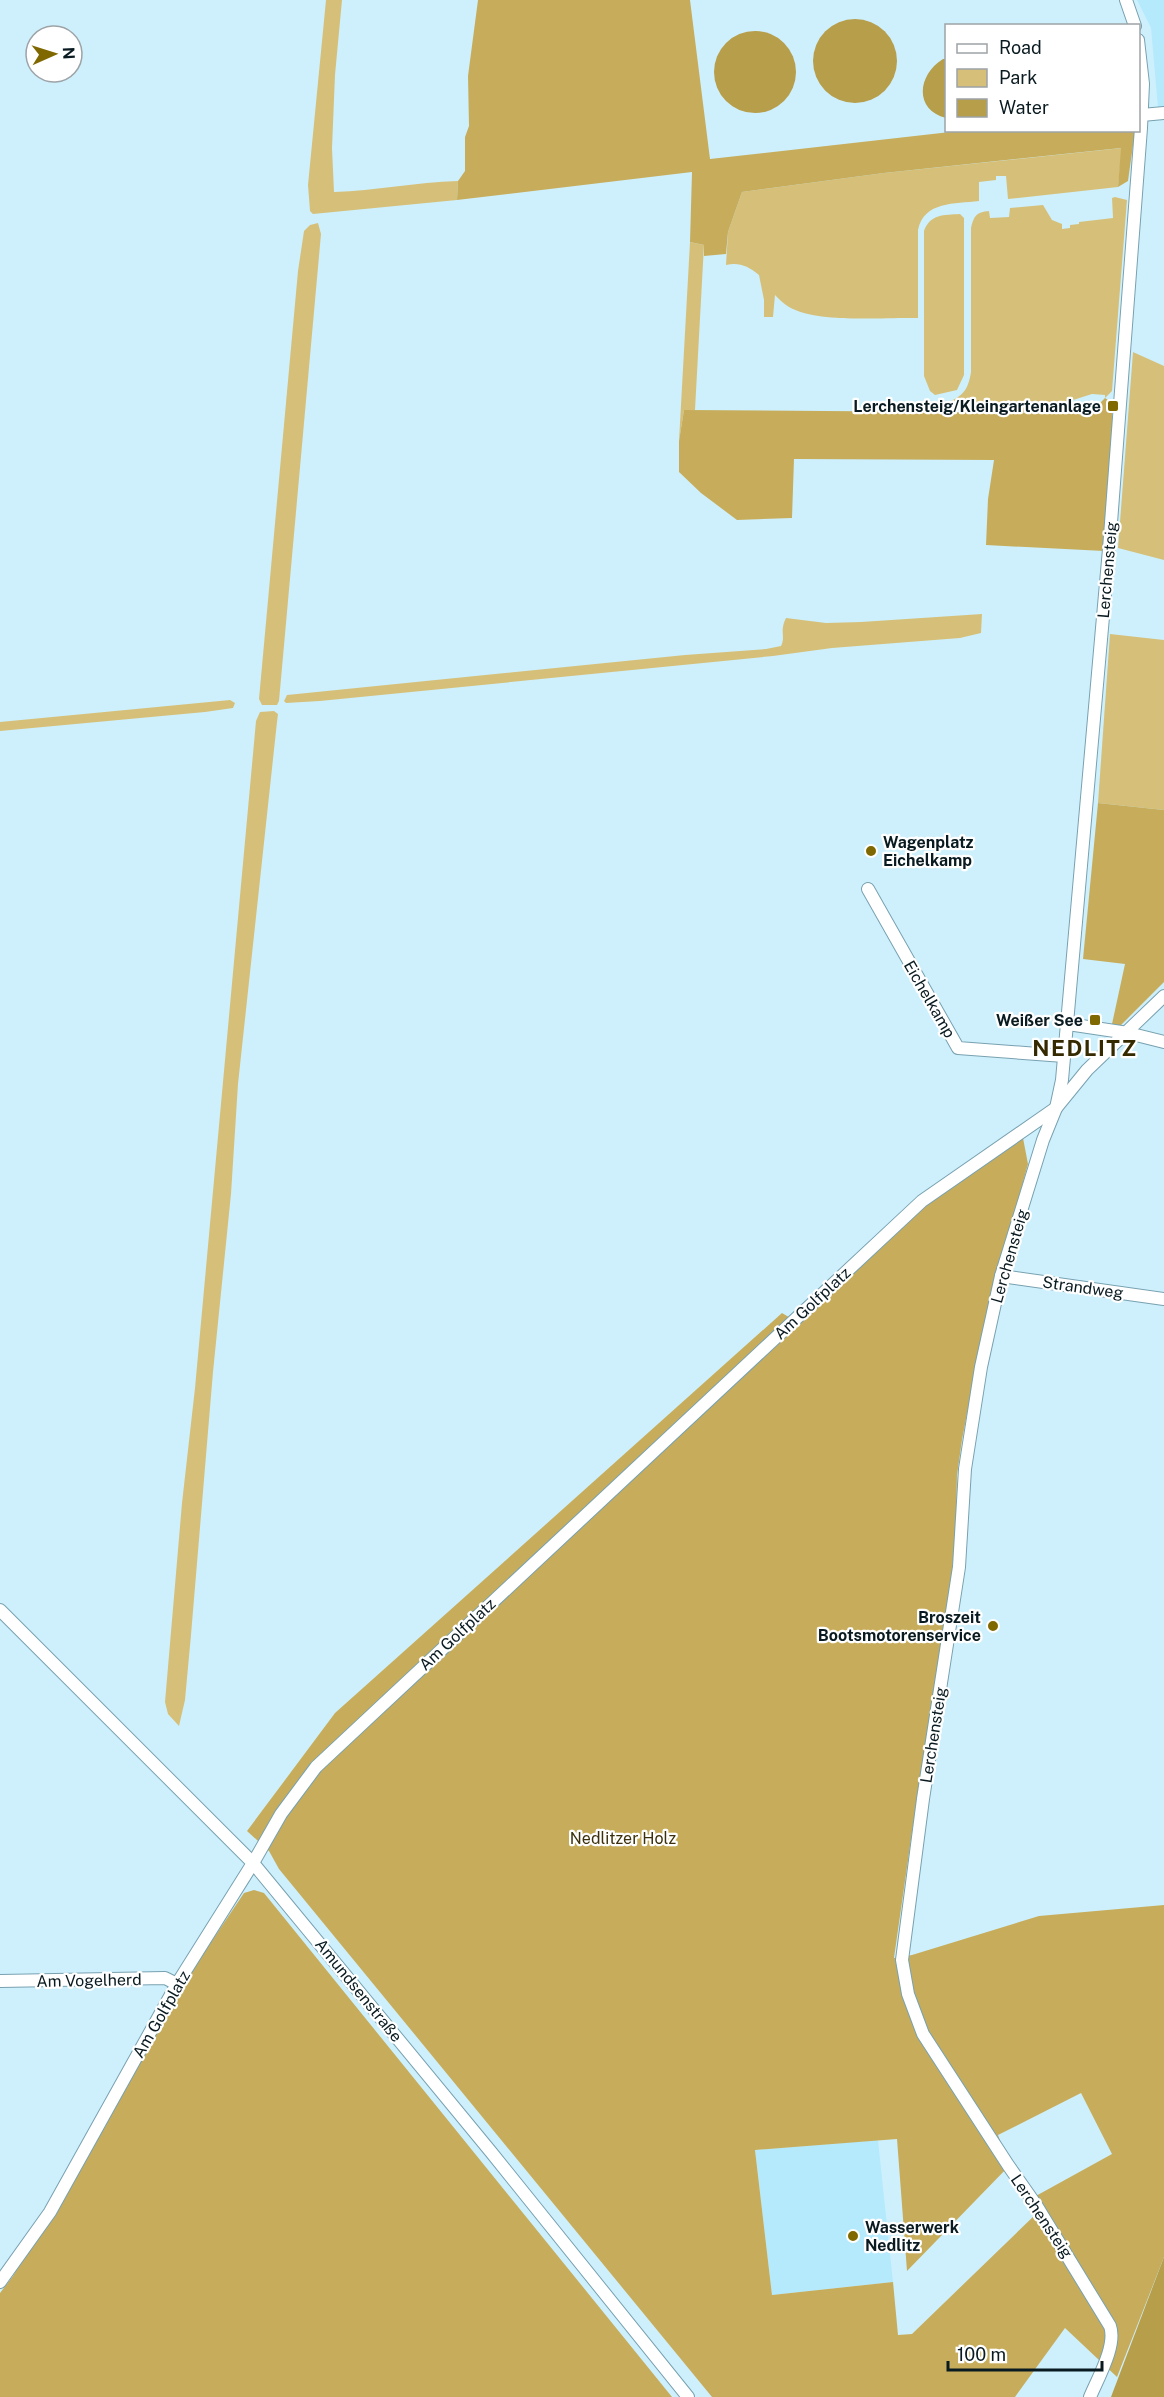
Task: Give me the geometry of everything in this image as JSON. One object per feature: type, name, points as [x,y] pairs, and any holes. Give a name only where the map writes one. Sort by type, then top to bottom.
[{"type":"street","points":[[1126,0],[1134,24]]},
{"type":"street","name":"Lerchensteig","points":[[1090,2397],[1110,2347],[1112,2333],[1110,2326],[1099,2304],[1036,2205],[922,2034],[908,1994],[902,1960],[923,1798],[959,1566],[965,1469],[981,1367],[1001,1276],[1043,1140],[1056,1108],[1068,1024],[1121,406],[1142,115],[1140,52]]},
{"type":"street","points":[[1142,115],[1164,113]]},
{"type":"street","name":"Eichelkamp","points":[[867,889],[958,1048],[1064,1056]]},
{"type":"street","points":[[1056,1108],[1087,1070],[1164,996]]},
{"type":"street","points":[[1068,1024],[1128,1033],[1164,1042]]},
{"type":"street","name":"Am Golfplatz","points":[[0,2282],[50,2212],[177,1984],[281,1814],[316,1767],[922,1201],[1056,1108]]},
{"type":"street","name":"Strandweg","points":[[1001,1276],[1164,1299]]},
{"type":"street","name":"Amundsenstraße","points":[[0,1610],[253,1863],[491,2152],[688,2397]]},
{"type":"street","name":"Am Vogelherd","points":[[0,1981],[165,1978],[177,1984]]},
{"type":"shaded area","points":[[1137,0],[1164,0],[1164,107],[1158,108],[1151,28]]},
{"type":"shaded area","points":[[878,2140],[893,2282],[772,2295],[755,2150]]},
{"type":"green space","points":[[326,0],[342,0],[335,75],[332,148],[334,192],[458,181],[457,200],[313,214],[310,211],[308,185]]},
{"type":"green space","points":[[478,0],[690,0],[710,159],[950,132],[1135,132],[1128,181],[1118,187],[1121,148],[884,173],[742,192],[728,232],[726,254],[704,256],[704,245],[690,242],[692,172],[457,200],[458,181],[465,171],[465,137],[469,126],[468,76]]},
{"type":"green space","points":[[1122,148],[1118,187],[1008,199],[1006,176],[996,176],[996,180],[979,182],[979,201],[942,206],[927,214],[918,230],[918,318],[817,316],[789,307],[775,295],[773,317],[764,317],[764,300],[759,275],[743,266],[726,265],[728,232],[742,192],[884,173]]},
{"type":"green space","points":[[1112,198],[1127,200],[1112,391],[1105,398],[1105,395],[1092,394],[1070,401],[1064,412],[983,412],[975,405],[944,404],[963,392],[971,372],[971,228],[976,215],[989,211],[990,218],[1009,217],[1010,208],[1043,205],[1052,220],[1062,224],[1062,229],[1070,228],[1070,225],[1079,224],[1079,222],[1113,218]]},
{"type":"green space","points":[[960,214],[964,218],[964,375],[957,390],[935,395],[930,391],[924,376],[924,231],[934,218]]},
{"type":"green space","points":[[318,223],[321,234],[279,701],[277,705],[262,705],[259,699],[298,271],[304,231],[310,225]]},
{"type":"green space","points":[[690,242],[704,245],[695,410],[684,410],[679,441]]},
{"type":"green space","points":[[1133,352],[1164,366],[1164,560],[1118,548]]},
{"type":"green space","points":[[1105,398],[1111,402],[1113,425],[1104,551],[986,545],[988,499],[994,460],[794,459],[792,518],[737,520],[701,493],[679,472],[679,441],[684,410],[1090,413]]},
{"type":"green space","points":[[982,614],[981,633],[960,638],[832,648],[773,656],[320,701],[286,703],[284,701],[287,695],[766,649],[781,646],[786,618],[826,623]]},
{"type":"green space","points":[[1110,634],[1164,640],[1164,810],[1098,803]]},
{"type":"green space","points":[[230,700],[235,703],[233,708],[205,712],[0,731],[0,722]]},
{"type":"green space","points":[[274,711],[278,714],[238,1084],[231,1194],[213,1372],[191,1635],[185,1700],[179,1726],[168,1714],[165,1702],[182,1503],[195,1388],[256,721],[260,712]]},
{"type":"green space","points":[[1098,803],[1164,810],[1164,982],[1120,1026],[1112,1024],[1125,964],[1083,959]]},
{"type":"green space","name":"Nedlitzer Holz","points":[[1023,1138],[1028,1164],[984,1324],[962,1440],[957,1475],[956,1522],[946,1647],[917,1797],[894,1958],[912,1955],[1039,1916],[1164,1905],[1164,2257],[1117,2377],[1065,2328],[1015,2397],[712,2397],[279,1869],[269,1851],[247,1831],[335,1713],[782,1313],[797,1322],[911,1216]],"holes":[[[1081,2093],[1112,2154],[1034,2197],[1036,2214],[912,2334],[898,2335],[893,2282],[772,2295],[755,2150],[897,2139],[907,2271],[1009,2166],[998,2135]]]},
{"type":"green space","points":[[254,1890],[264,1893],[672,2397],[0,2397],[0,2293],[13,2276],[199,1960],[244,1893]]},
{"type":"water","points":[[855,19],[878,26],[890,38],[897,61],[890,84],[878,96],[855,103],[832,96],[820,84],[813,61],[820,38],[832,26]]},
{"type":"water","points":[[755,31],[771,34],[784,43],[793,56],[796,72],[793,88],[784,101],[771,110],[755,113],[739,110],[726,101],[717,88],[714,72],[717,56],[726,43],[739,34]]},
{"type":"water","points":[[945,59],[945,118],[928,108],[924,100],[924,83],[934,66]]},
{"type":"water","points":[[1164,2257],[1164,2397],[1111,2397]]},
{"type":"place","name":"Lerchensteig/Kleingartenanlage","points":[[1113,406]]},
{"type":"place","name":"Wagenplatz Eichelkamp","points":[[871,851]]},
{"type":"place","name":"Weißer See","points":[[1095,1020]]},
{"type":"place","name":"Broszeit Bootsmotorenservice","points":[[993,1626]]},
{"type":"place","name":"Wasserwerk Nedlitz","points":[[853,2236]]},
{"type":"district","name":"NEDLITZ","points":[[1085,1048]]}]
